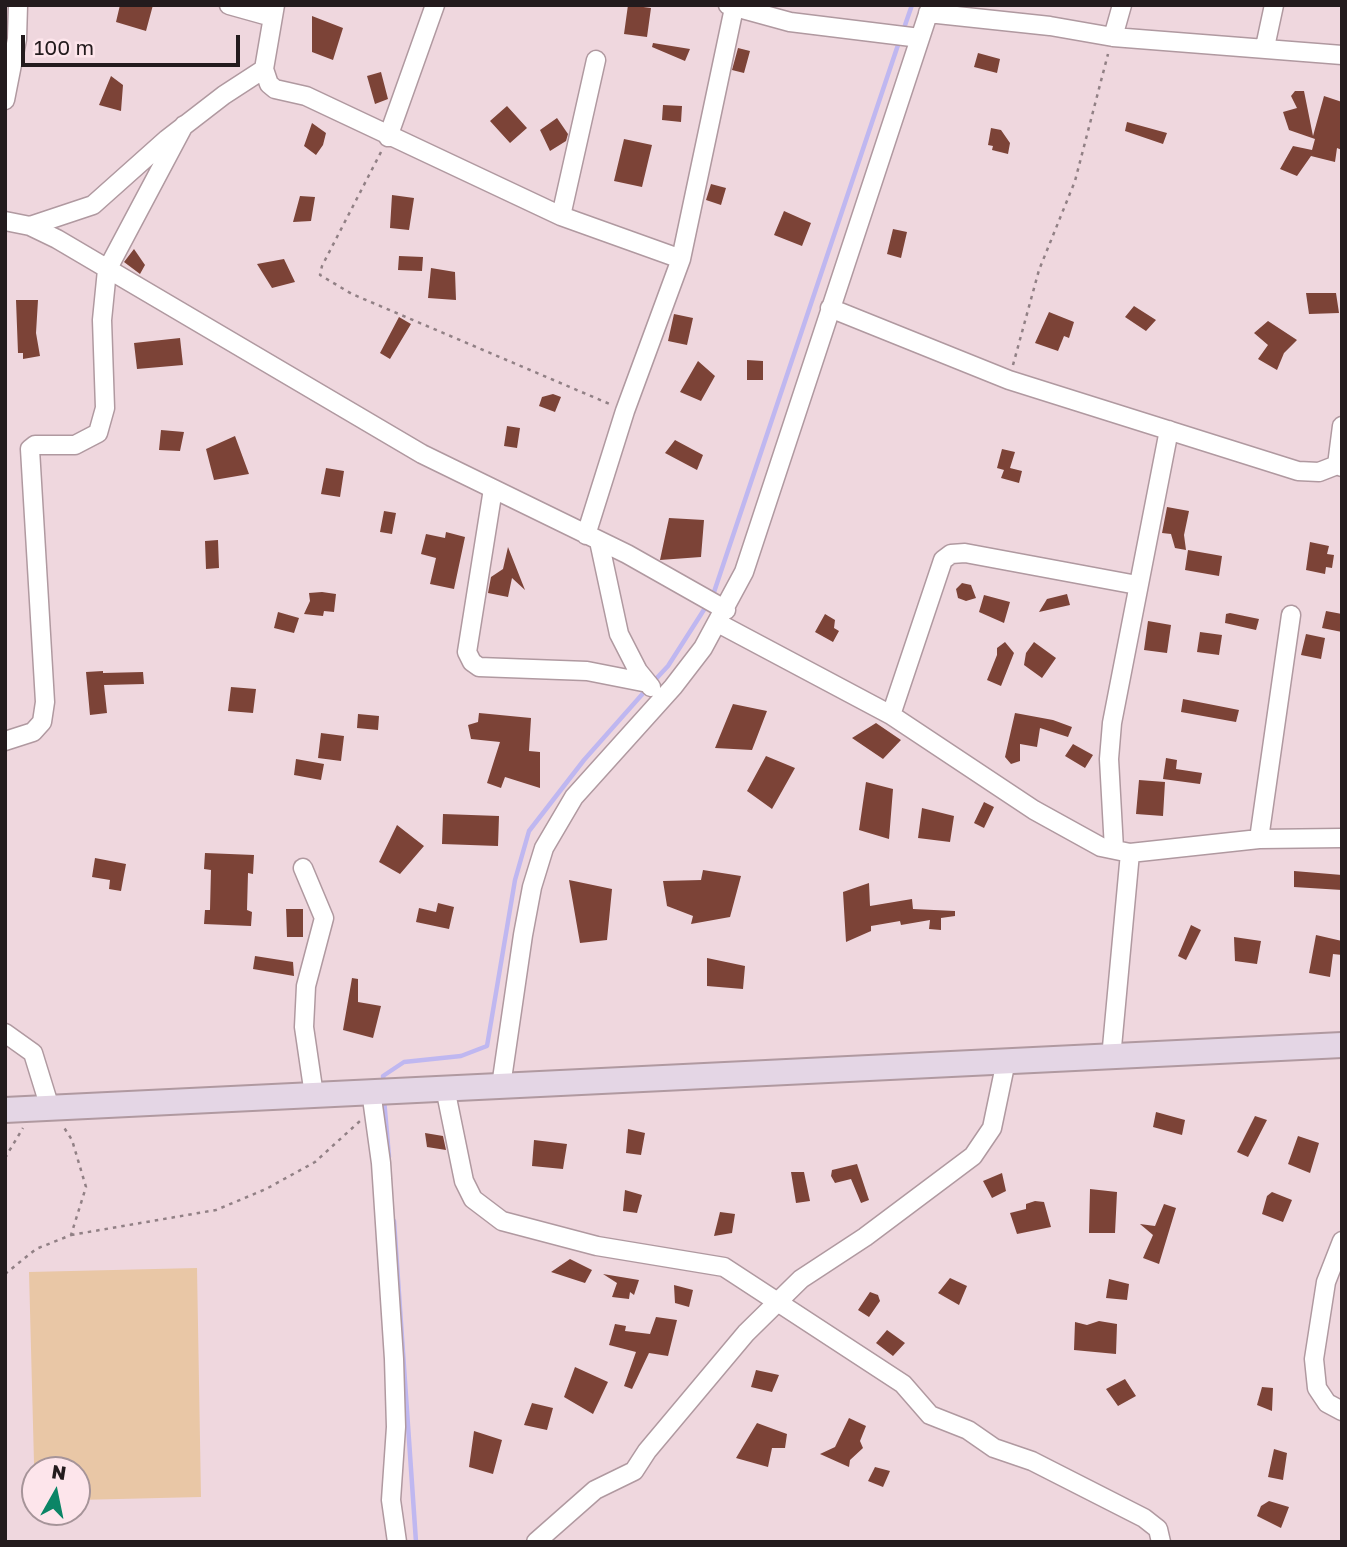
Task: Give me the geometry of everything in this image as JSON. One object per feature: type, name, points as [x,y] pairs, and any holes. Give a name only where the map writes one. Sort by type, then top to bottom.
[{"type":"main road","points":[[5,1110],[314,1095],[372,1100],[445,1088],[1342,1045]]},
{"type":"street","points":[[5,100],[17,39],[18,5]]},
{"type":"street","points":[[229,5],[273,11],[264,69],[269,84],[275,89],[306,96],[388,137],[561,216],[681,259]]},
{"type":"street","points":[[388,137],[435,5]]},
{"type":"street","points":[[1113,37],[1122,5]]},
{"type":"street","points":[[1265,47],[1274,5]]},
{"type":"street","points":[[661,700],[619,634],[593,538],[625,411],[681,259],[731,6],[790,22],[920,38]]},
{"type":"street","points":[[501,1086],[513,985],[532,887],[544,848],[574,797],[661,700],[722,617],[744,572],[929,9],[1113,37],[1342,55]]},
{"type":"street","points":[[561,216],[596,61]]},
{"type":"street","points":[[30,226],[93,205],[184,125],[264,69]]},
{"type":"street","points":[[5,741],[33,732],[42,722],[45,702],[30,449],[35,445],[75,445],[88,441],[98,433],[103,424],[102,320],[107,270],[174,150],[184,125]]},
{"type":"street","points":[[5,221],[30,226],[422,454],[593,538],[891,715],[1034,810],[1101,847],[1122,851],[1259,839],[1342,838]]},
{"type":"street","points":[[831,308],[1009,380],[1298,471],[1319,471],[1339,466],[1342,426]]},
{"type":"street","points":[[1111,1058],[1122,851],[1110,759],[1112,723],[1169,430]]},
{"type":"street","points":[[493,489],[467,652],[472,662],[480,667],[587,671],[648,683]]},
{"type":"street","points":[[891,715],[943,560],[951,554],[965,553],[1137,585]]},
{"type":"street","points":[[1259,839],[1291,615]]},
{"type":"street","points":[[303,868],[324,918],[306,986],[303,1027],[314,1095]]},
{"type":"street","points":[[5,1033],[33,1053],[42,1108]]},
{"type":"street","points":[[536,1542],[595,1490],[634,1471],[647,1451],[714,1371],[801,1279],[865,1237],[973,1156],[992,1128],[1006,1060]]},
{"type":"street","points":[[445,1088],[464,1181],[473,1199],[502,1221],[597,1246],[724,1267],[779,1300],[828,1337],[903,1384],[930,1415],[968,1430],[994,1447],[1032,1461],[1144,1518],[1158,1529],[1161,1542]]},
{"type":"street","points":[[372,1100],[380,1163],[394,1359],[396,1427],[391,1500],[397,1542]]},
{"type":"street","points":[[1342,1241],[1326,1282],[1314,1359],[1317,1388],[1327,1403],[1342,1411]]},
{"type":"path","points":[[1009,380],[1039,270],[1075,181],[1113,37]]},
{"type":"path","points":[[388,137],[322,266],[320,275],[352,294],[625,411]]},
{"type":"path","points":[[5,1273],[36,1249],[71,1235],[216,1210],[266,1189],[315,1162],[372,1100]]},
{"type":"path","points":[[5,1158],[42,1108],[72,1140],[86,1187],[71,1235]]},
{"type":"shaded area","points":[[197,1268],[201,1497],[91,1500],[91,1456],[34,1456],[29,1272]]},
{"type":"building","points":[[120,5],[153,5],[146,31],[116,22]]},
{"type":"building","points":[[628,5],[651,8],[647,37],[624,34]]},
{"type":"building","points":[[312,16],[343,28],[333,60],[312,52]]},
{"type":"building","points":[[653,43],[690,49],[685,61],[652,47]]},
{"type":"building","points":[[738,48],[750,51],[744,73],[732,70]]},
{"type":"building","points":[[978,53],[1000,59],[997,73],[974,67]]},
{"type":"building","points":[[381,72],[388,99],[375,104],[367,76]]},
{"type":"building","points":[[111,76],[123,85],[121,111],[99,105]]},
{"type":"building","points":[[1295,91],[1304,91],[1313,136],[1324,96],[1342,102],[1342,150],[1337,148],[1335,162],[1311,156],[1297,176],[1280,169],[1293,146],[1312,150],[1315,139],[1289,130],[1283,112],[1297,108],[1291,96]]},
{"type":"building","points":[[663,105],[682,106],[681,122],[662,120]]},
{"type":"building","points":[[507,106],[527,128],[510,143],[490,121]]},
{"type":"building","points":[[557,118],[568,134],[566,141],[550,151],[540,130]]},
{"type":"building","points":[[1127,122],[1167,133],[1163,144],[1125,131]]},
{"type":"building","points":[[312,123],[326,133],[323,145],[316,155],[304,146]]},
{"type":"building","points":[[991,128],[1001,130],[1010,143],[1008,154],[992,150],[993,146],[988,145]]},
{"type":"building","points":[[624,139],[652,145],[642,187],[614,181]]},
{"type":"building","points":[[711,184],[726,188],[721,205],[706,200]]},
{"type":"building","points":[[392,195],[414,198],[409,230],[390,228]]},
{"type":"building","points":[[300,196],[315,197],[311,221],[293,222]]},
{"type":"building","points":[[784,211],[811,223],[802,246],[774,235]]},
{"type":"building","points":[[893,229],[907,232],[901,258],[887,254]]},
{"type":"building","points":[[134,249],[145,265],[140,274],[124,262]]},
{"type":"building","points":[[399,256],[423,257],[422,271],[398,270]]},
{"type":"building","points":[[284,259],[295,282],[272,288],[257,264]]},
{"type":"building","points":[[431,268],[455,272],[456,300],[428,298]]},
{"type":"building","points":[[1306,293],[1336,293],[1339,313],[1309,314]]},
{"type":"building","points":[[16,300],[38,300],[36,333],[40,356],[23,359],[23,353],[18,353]]},
{"type":"building","points":[[1134,306],[1156,320],[1146,331],[1125,317]]},
{"type":"building","points":[[1049,312],[1074,322],[1069,338],[1064,336],[1058,351],[1035,343]]},
{"type":"building","points":[[674,314],[693,318],[687,345],[668,341]]},
{"type":"building","points":[[399,317],[411,324],[390,359],[380,353]]},
{"type":"building","points":[[1268,321],[1297,340],[1284,353],[1277,370],[1258,359],[1268,345],[1254,333]]},
{"type":"building","points":[[180,338],[183,365],[137,369],[134,343]]},
{"type":"building","points":[[747,360],[763,361],[763,380],[747,380]]},
{"type":"building","points":[[698,361],[715,376],[701,401],[680,392]]},
{"type":"building","points":[[553,394],[561,397],[555,412],[539,406],[542,397]]},
{"type":"building","points":[[507,426],[520,428],[517,448],[504,446]]},
{"type":"building","points":[[161,430],[184,432],[180,451],[159,450]]},
{"type":"building","points":[[235,436],[249,474],[214,480],[206,449]]},
{"type":"building","points":[[675,440],[703,455],[697,470],[665,453]]},
{"type":"building","points":[[1002,449],[1015,452],[1010,468],[1022,471],[1019,483],[1001,478],[1004,470],[997,468]]},
{"type":"building","points":[[326,468],[344,471],[340,497],[321,494]]},
{"type":"building","points":[[1167,507],[1189,511],[1184,535],[1186,550],[1175,548],[1171,534],[1162,533]]},
{"type":"building","points":[[384,511],[396,513],[392,534],[380,532]]},
{"type":"building","points":[[669,518],[704,520],[701,557],[660,560]]},
{"type":"building","points":[[446,532],[465,537],[454,589],[430,584],[436,558],[421,554],[426,534],[445,538]]},
{"type":"building","points":[[218,540],[219,568],[206,569],[205,541]]},
{"type":"building","points":[[1310,542],[1329,546],[1327,554],[1334,555],[1332,568],[1326,567],[1325,574],[1306,570]]},
{"type":"building","points":[[508,547],[525,590],[512,578],[508,597],[488,593],[491,577],[503,569]]},
{"type":"building","points":[[1188,550],[1222,556],[1219,576],[1185,570]]},
{"type":"building","points":[[962,583],[971,585],[976,598],[966,601],[958,598],[956,589]]},
{"type":"building","points":[[309,593],[336,594],[334,612],[324,611],[323,616],[304,614],[310,601]]},
{"type":"building","points":[[1067,594],[1070,605],[1039,612],[1047,599]]},
{"type":"building","points":[[984,595],[1010,602],[1004,623],[979,612]]},
{"type":"building","points":[[1326,611],[1342,614],[1342,632],[1322,628]]},
{"type":"building","points":[[278,612],[299,618],[294,633],[274,628]]},
{"type":"building","points":[[825,614],[835,620],[834,628],[839,631],[833,642],[815,632]]},
{"type":"building","points":[[1226,614],[1259,619],[1256,630],[1225,623]]},
{"type":"building","points":[[1148,621],[1171,625],[1167,653],[1144,650]]},
{"type":"building","points":[[1200,632],[1222,635],[1219,655],[1197,652]]},
{"type":"building","points":[[1306,634],[1325,638],[1321,659],[1301,655]]},
{"type":"building","points":[[1005,642],[1014,653],[1001,686],[987,680],[997,648]]},
{"type":"building","points":[[1034,642],[1056,658],[1042,678],[1024,665],[1026,653]]},
{"type":"building","points":[[86,672],[143,672],[144,684],[104,685],[107,713],[90,715]]},
{"type":"building","points":[[231,687],[256,689],[253,713],[228,711]]},
{"type":"building","points":[[1183,699],[1239,710],[1236,722],[1181,712]]},
{"type":"building","points":[[733,704],[767,711],[752,750],[715,748]]},
{"type":"building","points":[[479,713],[531,718],[529,751],[540,752],[540,788],[505,777],[501,788],[487,783],[500,742],[471,739],[468,725],[478,722]]},
{"type":"building","points":[[1015,713],[1053,720],[1072,727],[1068,737],[1040,728],[1037,747],[1020,744],[1020,761],[1011,764],[1005,757]]},
{"type":"building","points":[[358,714],[379,716],[378,730],[357,728]]},
{"type":"building","points":[[876,723],[901,740],[883,759],[852,738]]},
{"type":"building","points":[[321,733],[344,736],[341,761],[318,758]]},
{"type":"building","points":[[1073,744],[1093,755],[1085,768],[1065,756]]},
{"type":"building","points":[[766,756],[795,768],[772,809],[747,791]]},
{"type":"building","points":[[1166,758],[1177,760],[1176,769],[1202,773],[1200,784],[1163,779]]},
{"type":"building","points":[[296,759],[324,764],[321,780],[294,775]]},
{"type":"building","points":[[1139,780],[1165,782],[1163,816],[1136,814]]},
{"type":"building","points":[[866,782],[893,789],[889,839],[859,830]]},
{"type":"building","points":[[984,802],[994,807],[984,828],[974,823]]},
{"type":"building","points":[[922,808],[954,816],[950,842],[918,838]]},
{"type":"building","points":[[443,814],[499,816],[498,846],[442,844]]},
{"type":"building","points":[[397,825],[424,846],[400,874],[379,862]]},
{"type":"building","points":[[205,853],[254,855],[253,874],[248,873],[247,910],[252,912],[251,926],[204,924],[205,910],[210,910],[211,870],[204,869]]},
{"type":"building","points":[[95,858],[126,864],[121,891],[109,889],[110,880],[92,877]]},
{"type":"building","points":[[703,870],[741,876],[730,917],[691,924],[693,916],[667,906],[663,881],[701,880]]},
{"type":"building","points":[[1294,871],[1342,875],[1342,890],[1294,887]]},
{"type":"building","points":[[569,880],[612,889],[607,940],[580,943]]},
{"type":"building","points":[[869,883],[870,906],[912,899],[913,909],[955,911],[955,916],[941,918],[941,930],[929,929],[930,920],[901,925],[900,921],[871,926],[871,931],[846,942],[843,892]]},
{"type":"building","points":[[438,903],[454,907],[449,929],[416,922],[419,908],[436,912]]},
{"type":"building","points":[[286,909],[303,909],[303,937],[287,937]]},
{"type":"building","points":[[1191,925],[1201,930],[1186,960],[1178,956]]},
{"type":"building","points":[[1316,935],[1342,941],[1342,955],[1333,954],[1330,977],[1309,973]]},
{"type":"building","points":[[1234,937],[1261,941],[1257,964],[1235,961]]},
{"type":"building","points":[[255,956],[293,962],[294,976],[253,969]]},
{"type":"building","points":[[707,958],[745,966],[743,989],[707,986]]},
{"type":"building","points":[[352,978],[358,979],[358,1002],[381,1006],[373,1038],[343,1030]]},
{"type":"building","points":[[1156,1112],[1185,1120],[1182,1135],[1153,1127]]},
{"type":"building","points":[[1255,1116],[1267,1120],[1248,1157],[1237,1152]]},
{"type":"building","points":[[628,1129],[645,1133],[641,1155],[626,1153]]},
{"type":"building","points":[[425,1133],[443,1136],[446,1150],[427,1147]]},
{"type":"building","points":[[1298,1136],[1319,1143],[1310,1173],[1288,1164]]},
{"type":"building","points":[[534,1140],[567,1144],[563,1169],[532,1166]]},
{"type":"building","points":[[857,1164],[869,1200],[861,1203],[851,1179],[835,1183],[831,1176],[832,1170]]},
{"type":"building","points":[[791,1172],[804,1172],[810,1201],[796,1203]]},
{"type":"building","points":[[1002,1173],[1006,1191],[992,1198],[983,1181]]},
{"type":"building","points":[[1090,1189],[1117,1192],[1115,1233],[1089,1233]]},
{"type":"building","points":[[625,1190],[642,1195],[637,1213],[623,1211]]},
{"type":"building","points":[[1272,1192],[1292,1200],[1283,1222],[1262,1214],[1267,1196]]},
{"type":"building","points":[[1044,1202],[1051,1227],[1017,1234],[1010,1213],[1026,1209],[1026,1204]]},
{"type":"building","points":[[1164,1204],[1176,1208],[1159,1264],[1143,1258],[1153,1235],[1140,1224],[1155,1226]]},
{"type":"building","points":[[720,1212],[735,1214],[732,1233],[714,1236]]},
{"type":"building","points":[[570,1259],[592,1270],[585,1283],[551,1272]]},
{"type":"building","points":[[603,1274],[639,1280],[634,1295],[630,1292],[629,1299],[612,1297],[617,1283]]},
{"type":"building","points":[[950,1278],[967,1286],[959,1305],[938,1293]]},
{"type":"building","points":[[1109,1279],[1129,1284],[1127,1300],[1106,1298]]},
{"type":"building","points":[[674,1285],[693,1290],[689,1307],[675,1303]]},
{"type":"building","points":[[870,1292],[878,1295],[880,1301],[869,1317],[858,1310]]},
{"type":"building","points":[[656,1317],[677,1320],[668,1356],[649,1353],[632,1389],[624,1386],[636,1352],[609,1345],[615,1324],[626,1326],[625,1331],[650,1334]]},
{"type":"building","points":[[1099,1321],[1117,1324],[1116,1354],[1074,1350],[1075,1322],[1087,1325]]},
{"type":"building","points":[[887,1330],[905,1343],[893,1356],[876,1343]]},
{"type":"building","points":[[575,1367],[608,1382],[593,1414],[564,1397]]},
{"type":"building","points":[[756,1370],[779,1375],[772,1392],[751,1387]]},
{"type":"building","points":[[1125,1379],[1136,1396],[1118,1406],[1106,1389]]},
{"type":"building","points":[[1262,1387],[1273,1388],[1272,1411],[1257,1405]]},
{"type":"building","points":[[532,1403],[553,1408],[547,1430],[524,1425]]},
{"type":"building","points":[[849,1418],[866,1426],[860,1441],[863,1448],[850,1460],[849,1467],[820,1454],[835,1447]]},
{"type":"building","points":[[757,1423],[787,1434],[785,1448],[772,1448],[768,1467],[736,1458]]},
{"type":"building","points":[[474,1431],[502,1440],[493,1474],[469,1467]]},
{"type":"building","points":[[1274,1449],[1287,1453],[1283,1480],[1268,1477]]},
{"type":"building","points":[[875,1467],[890,1471],[883,1487],[868,1481]]},
{"type":"building","points":[[1269,1501],[1289,1507],[1281,1528],[1257,1516],[1261,1506]]},
{"type":"waterway","points":[[903,31],[912,5]]},
{"type":"waterway","points":[[712,598],[900,39]]},
{"type":"waterway","points":[[654,681],[668,666],[707,605]]},
{"type":"waterway","points":[[384,1083],[383,1076],[404,1062],[461,1056],[487,1046],[515,880],[529,831],[584,760],[646,690]]},
{"type":"waterway","points":[[384,1099],[389,1157]]},
{"type":"waterway","points":[[394,1221],[416,1542]]}]
